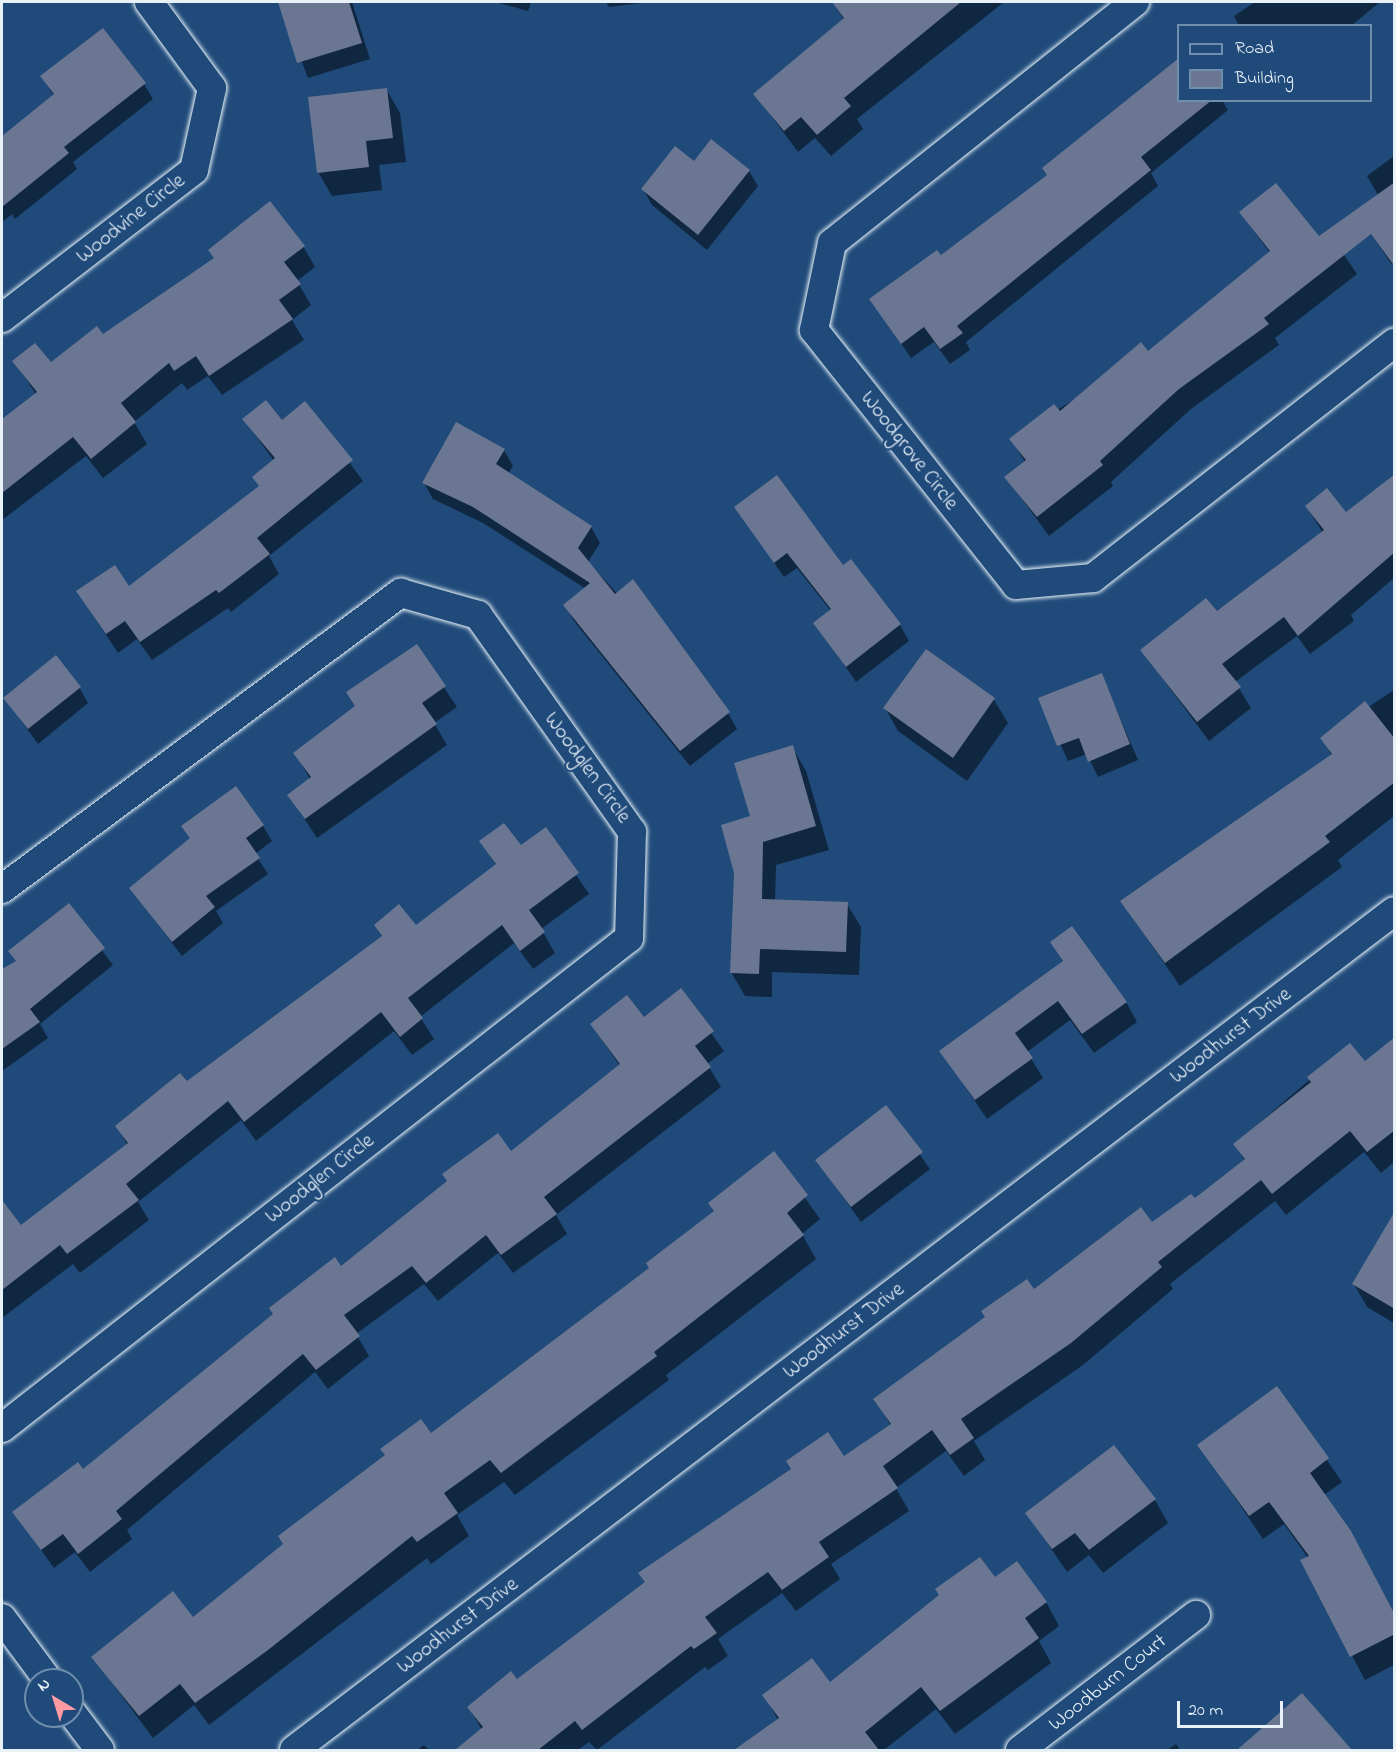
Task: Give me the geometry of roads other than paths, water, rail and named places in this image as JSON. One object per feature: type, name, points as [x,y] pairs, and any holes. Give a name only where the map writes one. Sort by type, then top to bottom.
[{"type":"street","name":"Woodvine Circle","points":[[2,318],[194,170],[212,88],[149,2]]},
{"type":"street","name":"Woodgrove Circle","points":[[1136,2],[832,243],[814,330],[1016,585],[1093,578],[1395,343]]},
{"type":"street","name":"Woodglen Circle","points":[[2,889],[401,593],[478,615],[632,832],[629,938],[2,1428]]},
{"type":"street","name":"Woodhurst Drive","points":[[294,1750],[1395,911]]},
{"type":"street","name":"Woodburn Court","points":[[1020,1750],[1196,1615]]},
{"type":"street","points":[[2,1618],[39,1668]]},
{"type":"street","points":[[83,1728],[100,1750]]}]
